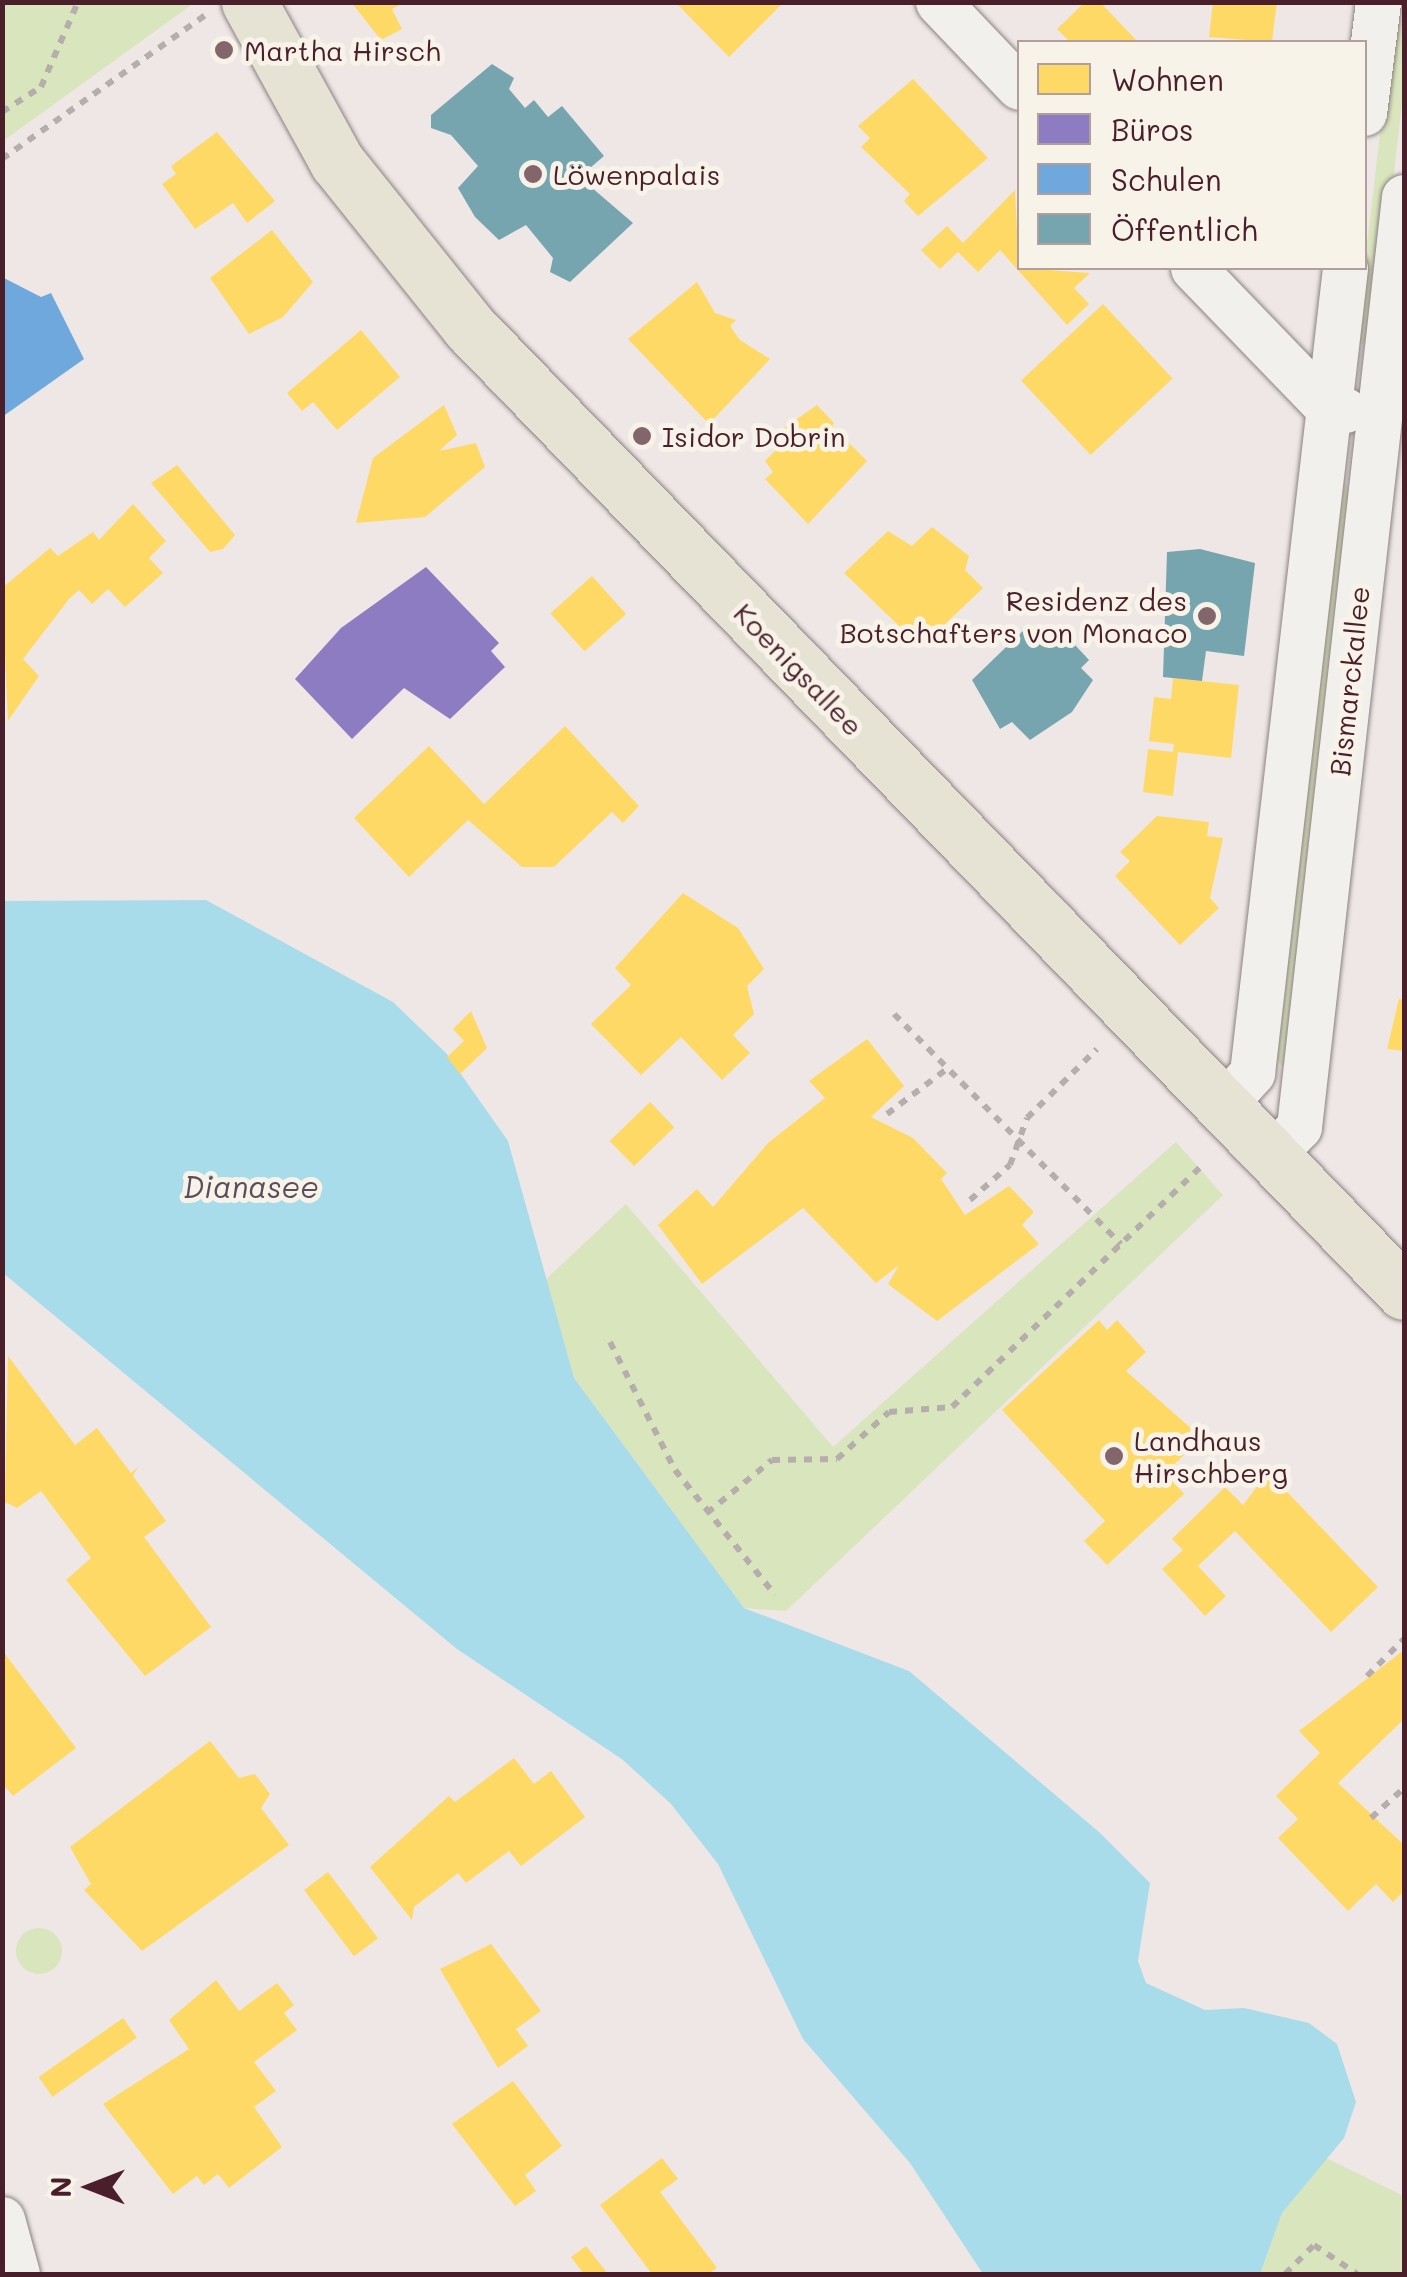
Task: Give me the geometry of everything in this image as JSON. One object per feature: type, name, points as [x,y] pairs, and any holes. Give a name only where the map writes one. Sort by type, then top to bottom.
[{"type":"main road","name":"Koenigsallee","points":[[228,8],[337,162],[470,328],[1404,1292]]},
{"type":"street","points":[[938,2],[1017,84]]},
{"type":"street","points":[[1367,89],[1378,2]]},
{"type":"street","name":"Bismarckallee","points":[[1272,1154],[1299,1128],[1404,197]]},
{"type":"street","points":[[1195,270],[1328,408],[1377,415]]},
{"type":"street","name":"Bismarckallee","points":[[1224,1104],[1252,1073],[1345,270]]},
{"type":"street","points":[[2,2219],[18,2274]]},
{"type":"path","points":[[2,112],[41,87],[78,2]]},
{"type":"path","points":[[2,159],[228,8]]},
{"type":"path","points":[[894,1014],[1121,1244]]},
{"type":"path","points":[[970,1200],[1010,1165],[1027,1118],[1097,1050]]},
{"type":"path","points":[[887,1114],[948,1069]]},
{"type":"path","points":[[707,1514],[772,1460],[837,1459],[889,1412],[952,1407],[1205,1163]]},
{"type":"path","points":[[610,1342],[707,1514],[775,1595]]},
{"type":"path","points":[[1366,1676],[1404,1638]]},
{"type":"path","points":[[1371,1818],[1404,1788]]},
{"type":"path","points":[[1285,2274],[1314,2245],[1357,2274]]},
{"type":"green space","points":[[3,3],[194,3],[3,141]]},
{"type":"green space","points":[[1394,18],[1404,19],[1404,86],[1374,345],[1355,344],[1364,270],[1367,270]]},
{"type":"green space","points":[[1344,479],[1352,506],[1289,1071],[1272,1057]]},
{"type":"green space","points":[[1176,1142],[1223,1195],[786,1611],[744,1608],[574,1378],[542,1283],[626,1204],[833,1447]]},
{"type":"green space","points":[[39,1928],[55,1935],[62,1951],[55,1967],[39,1974],[23,1967],[16,1951],[23,1935]]},
{"type":"green space","points":[[1326,2158],[1404,2196],[1404,2274],[1260,2274],[1282,2213]]},
{"type":"water","name":"Dianasee","points":[[206,900],[393,1002],[446,1053],[508,1141],[574,1378],[744,1608],[909,1671],[1099,1832],[1150,1883],[1138,1961],[1146,1983],[1205,2010],[1244,2008],[1309,2023],[1337,2044],[1356,2102],[1344,2138],[1282,2213],[1260,2274],[983,2274],[910,2163],[803,2039],[718,1864],[671,1804],[623,1760],[457,1649],[3,1273],[2,901]]},
{"type":"building: Wohnen","points":[[351,2],[405,2],[392,9],[402,29],[381,40]]},
{"type":"building: Wohnen","points":[[675,2],[784,2],[729,57]]},
{"type":"building: Wohnen","points":[[1085,2],[1100,2],[1136,40],[1068,40],[1057,29]]},
{"type":"building: Wohnen","points":[[1213,2],[1277,2],[1272,40],[1209,37]]},
{"type":"building: Wohnen","points":[[913,79],[988,158],[918,216],[904,201],[910,194],[861,147],[870,138],[858,126]]},
{"type":"building: Wohnen","points":[[217,132],[275,201],[247,223],[233,203],[195,229],[162,184],[176,174],[171,166]]},
{"type":"building: Wohnen","points":[[1015,190],[1017,269],[1000,250],[978,272],[958,252],[940,269],[921,250],[947,226],[963,243]]},
{"type":"building: Wohnen","points":[[272,230],[313,282],[283,317],[249,334],[210,278]]},
{"type":"building: Wohnen","points":[[1018,270],[1090,273],[1074,288],[1089,304],[1067,325]]},
{"type":"building: Wohnen","points":[[697,282],[715,313],[736,320],[730,326],[740,340],[770,359],[709,424],[628,339]]},
{"type":"building: Wohnen","points":[[1103,304],[1173,379],[1091,455],[1021,380]]},
{"type":"building: Wohnen","points":[[361,330],[400,377],[337,430],[313,402],[302,411],[287,393]]},
{"type":"building: Wohnen","points":[[444,405],[457,435],[439,451],[476,443],[485,467],[425,517],[356,523],[373,458]]},
{"type":"building: Wohnen","points":[[817,405],[834,423],[828,437],[837,446],[845,439],[867,461],[808,524],[765,479],[773,472],[765,461],[791,435],[784,428]]},
{"type":"building: Wohnen","points":[[177,465],[235,535],[223,549],[210,552],[151,483]]},
{"type":"building: Wohnen","points":[[133,504],[166,541],[149,558],[163,573],[125,607],[108,589],[92,604],[79,590],[69,599],[23,659],[39,676],[8,721],[2,588],[50,548],[58,556],[93,532],[99,540]]},
{"type":"building: Wohnen","points":[[932,527],[969,556],[965,570],[983,588],[921,647],[844,573],[888,531],[912,546]]},
{"type":"building: Wohnen","points":[[592,576],[626,614],[585,651],[550,613]]},
{"type":"building: Wohnen","points":[[1173,678],[1239,685],[1231,758],[1178,752],[1173,796],[1143,792],[1148,749],[1173,752],[1174,744],[1149,741],[1154,697],[1171,699]]},
{"type":"building: Wohnen","points":[[565,726],[639,806],[623,823],[612,812],[554,867],[522,867],[468,820],[409,877],[354,818],[429,746],[484,804]]},
{"type":"building: Wohnen","points":[[1157,816],[1209,822],[1207,836],[1223,838],[1210,898],[1219,908],[1180,945],[1115,876],[1130,861],[1120,852]]},
{"type":"building: Wohnen","points":[[683,893],[738,928],[764,969],[747,986],[754,1014],[733,1035],[750,1053],[722,1080],[681,1037],[641,1075],[591,1024],[631,985],[615,968]]},
{"type":"building: Wohnen","points":[[1399,999],[1404,1000],[1404,1051],[1387,1049]]},
{"type":"building: Wohnen","points":[[471,1011],[487,1048],[460,1074],[447,1057],[464,1041],[453,1029]]},
{"type":"building: Wohnen","points":[[867,1039],[904,1086],[871,1117],[913,1138],[947,1173],[941,1179],[965,1215],[1009,1186],[1034,1212],[1022,1225],[1039,1244],[937,1321],[888,1284],[899,1265],[876,1283],[803,1208],[702,1284],[658,1225],[697,1189],[713,1207],[768,1143],[825,1098],[809,1081]]},
{"type":"building: Wohnen","points":[[650,1102],[674,1127],[634,1166],[610,1141]]},
{"type":"building: Wohnen","name":"Landhaus Hirschberg","points":[[1099,1320],[1107,1330],[1117,1320],[1146,1352],[1126,1371],[1202,1438],[1165,1473],[1184,1494],[1107,1565],[1084,1541],[1105,1521],[1002,1410]]},
{"type":"building: Wohnen","points":[[8,1356],[75,1445],[97,1428],[131,1473],[138,1467],[133,1476],[166,1521],[144,1537],[211,1627],[145,1676],[66,1580],[91,1558],[41,1491],[17,1508],[5,1502]]},
{"type":"building: Wohnen","points":[[1268,1472],[1378,1587],[1331,1632],[1235,1531],[1198,1566],[1226,1596],[1205,1616],[1162,1569],[1183,1550],[1172,1539],[1225,1487],[1243,1505]]},
{"type":"building: Wohnen","points":[[2,1650],[76,1748],[13,1796],[2,1783]]},
{"type":"building: Wohnen","points":[[1404,1650],[1404,1719],[1338,1783],[1404,1845],[1404,1891],[1393,1902],[1376,1884],[1348,1911],[1278,1838],[1298,1819],[1276,1796],[1320,1753],[1299,1731]]},
{"type":"building: Wohnen","points":[[210,1741],[239,1778],[255,1774],[270,1794],[261,1808],[289,1845],[142,1951],[84,1890],[91,1884],[70,1847]]},
{"type":"building: Wohnen","points":[[514,1758],[534,1784],[551,1771],[585,1817],[521,1866],[509,1851],[466,1883],[458,1873],[414,1907],[412,1920],[370,1867],[449,1796],[455,1802]]},
{"type":"building: Wohnen","points":[[328,1872],[378,1938],[354,1956],[304,1890]]},
{"type":"building: Wohnen","points":[[491,1944],[541,2011],[516,2029],[528,2046],[498,2068],[440,1969]]},
{"type":"building: Wohnen","points":[[216,1980],[239,2011],[277,1983],[294,2005],[284,2013],[297,2030],[254,2062],[276,2091],[254,2107],[282,2147],[229,2188],[218,2174],[204,2185],[197,2176],[173,2194],[103,2104],[189,2049],[169,2020]]},
{"type":"building: Wohnen","points":[[123,2018],[137,2038],[52,2097],[39,2077]]},
{"type":"building: Wohnen","points":[[513,2081],[562,2146],[525,2175],[536,2191],[515,2206],[452,2124]]},
{"type":"building: Wohnen","points":[[662,2158],[678,2179],[660,2192],[717,2268],[708,2274],[652,2274],[600,2205]]},
{"type":"building: Wohnen","points":[[586,2246],[608,2274],[584,2274],[571,2257]]},
{"type":"building: Büros","points":[[426,567],[499,643],[491,651],[505,667],[450,719],[404,688],[352,739],[295,679],[341,628]]},
{"type":"building: Schulen","points":[[2,277],[41,297],[51,293],[84,359],[2,417]]},
{"type":"building: Öffentlich","name":"Löwenpalais","points":[[492,64],[514,78],[509,89],[525,108],[534,100],[548,117],[562,106],[604,156],[590,168],[599,179],[591,187],[633,223],[570,282],[550,272],[553,258],[526,225],[499,240],[475,217],[458,188],[478,166],[451,135],[431,128],[431,115]]},
{"type":"building: Öffentlich","name":"Residenz des Botschafters von Monaco","points":[[1200,549],[1255,563],[1244,656],[1206,651],[1202,681],[1163,677],[1167,552]]},
{"type":"building: Öffentlich","points":[[1030,624],[1047,647],[1063,632],[1089,660],[1081,668],[1093,680],[1072,712],[1030,740],[1012,722],[1000,729],[972,680]]},
{"type":"place","name":"Martha Hirsch","points":[[224,50]]},
{"type":"place","name":"Löwenpalais","points":[[533,174]]},
{"type":"place","name":"Isidor Dobrin","points":[[642,436]]},
{"type":"place","name":"Residenz des Botschafters von Monaco","points":[[1207,616]]},
{"type":"place","name":"Landhaus Hirschberg","points":[[1114,1456]]}]
